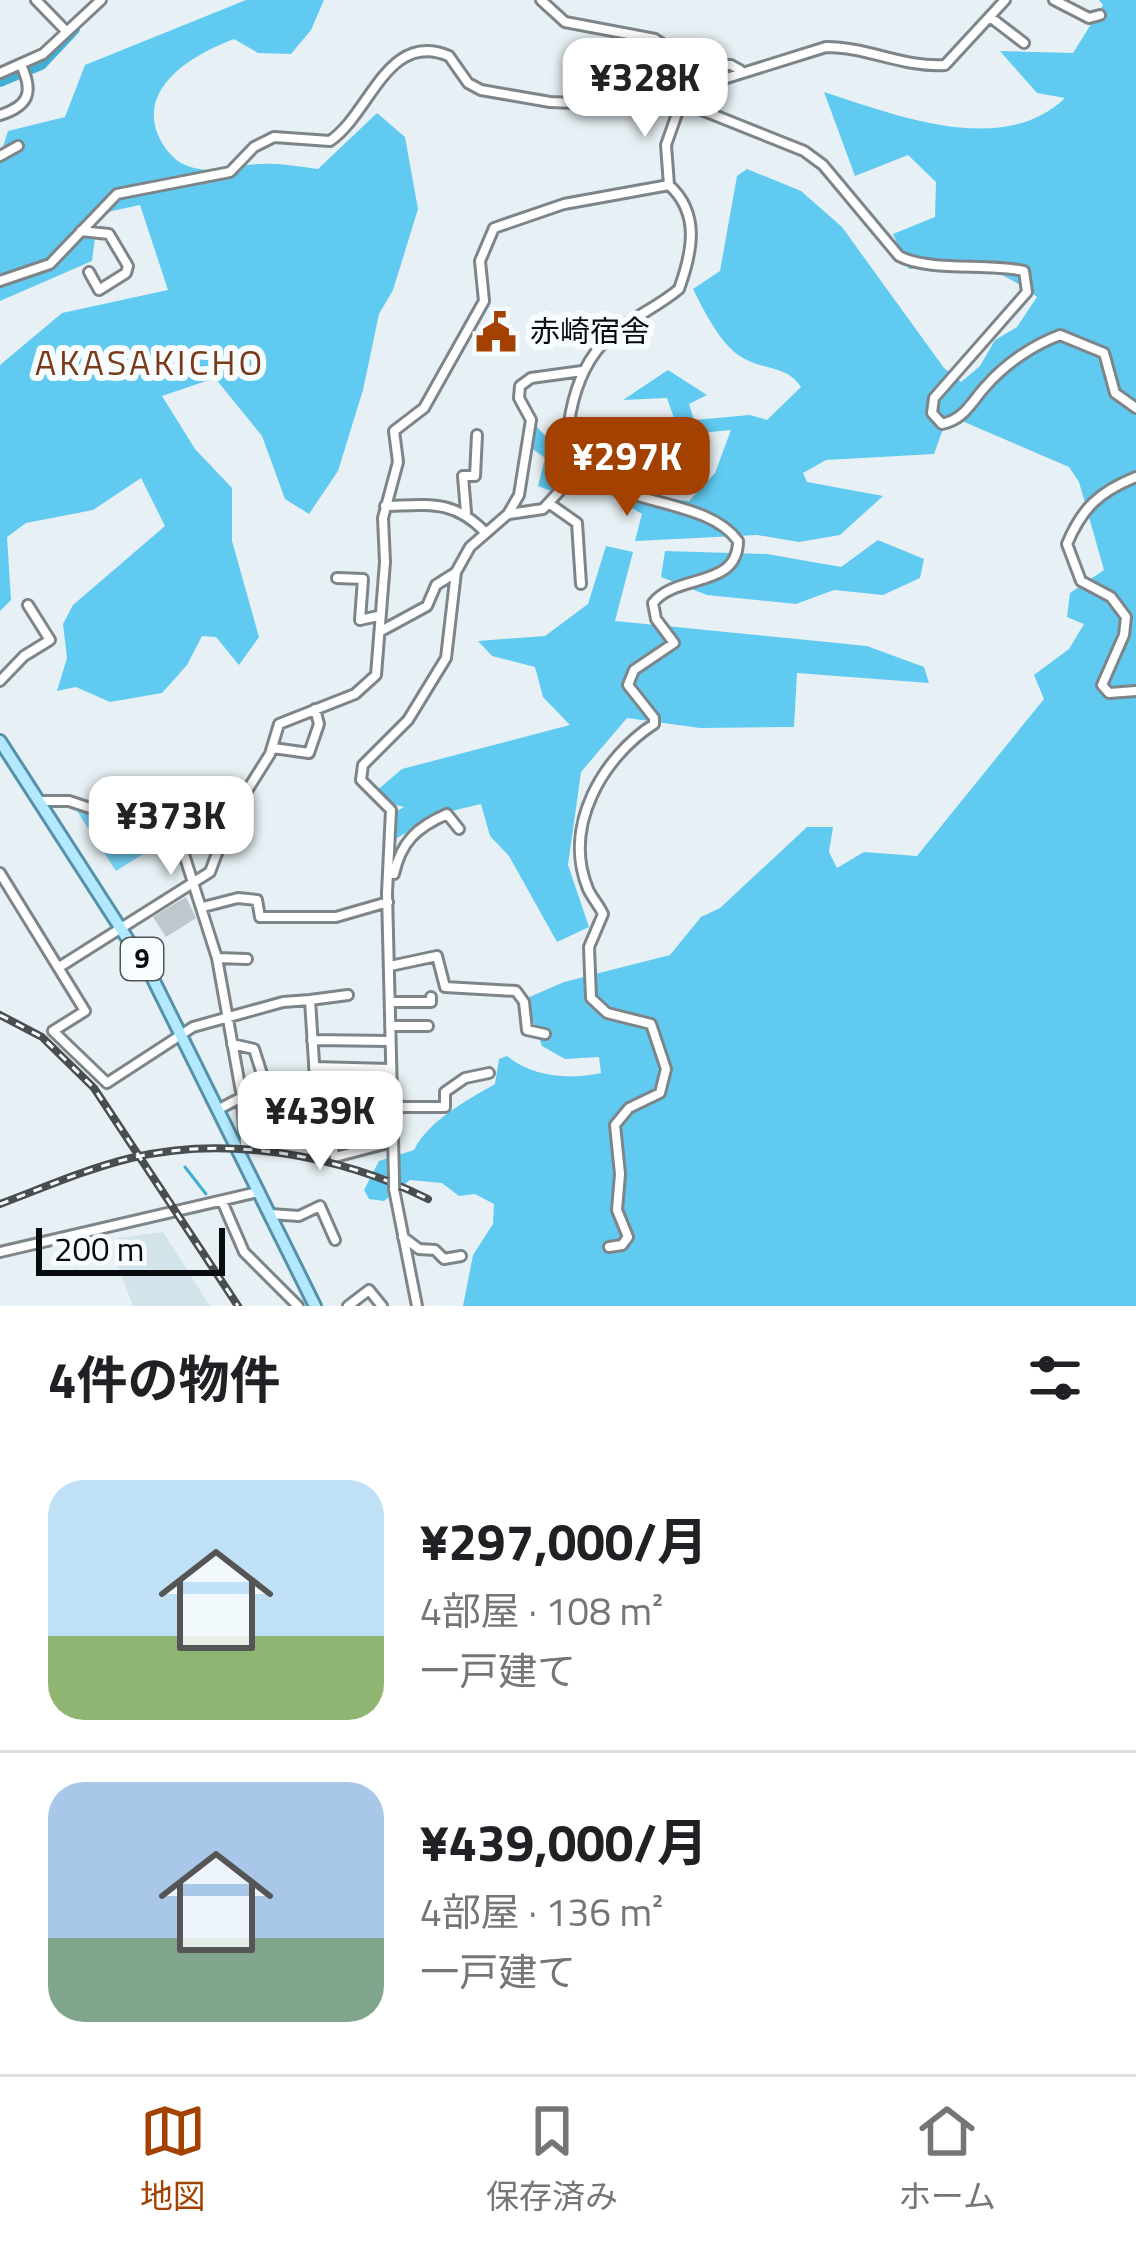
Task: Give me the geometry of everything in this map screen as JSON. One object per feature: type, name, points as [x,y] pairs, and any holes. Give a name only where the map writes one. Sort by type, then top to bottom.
[{"type":"main road","name":"9","points":[[0,741],[123,928],[219,1109],[315,1306]]},
{"type":"street","points":[[36,0],[66,31]]},
{"type":"street","points":[[0,73],[23,69],[101,0]]},
{"type":"street","points":[[541,0],[558,20],[655,39],[694,65],[731,65],[741,71]]},
{"type":"street","points":[[508,514],[550,504],[568,482],[568,416],[582,371],[614,333],[679,289],[692,233],[680,195],[669,185],[666,145],[679,101],[688,88],[826,47],[850,48],[909,64],[945,65],[1005,0]]},
{"type":"street","points":[[1054,0],[1074,5],[1094,19],[1100,14]]},
{"type":"street","points":[[990,17],[1024,43]]},
{"type":"street","points":[[0,281],[50,264],[117,194],[230,172],[262,141],[285,136],[311,143],[330,141],[400,57],[417,50],[449,56],[468,83],[481,90],[543,101],[626,105],[679,101],[804,151],[823,165],[899,256],[914,264],[979,263],[1024,271],[1027,292],[934,398],[932,413],[942,424],[959,419],[999,373],[1060,335],[1104,353],[1115,393],[1136,408]]},
{"type":"street","points":[[0,115],[25,104],[29,90],[23,69]]},
{"type":"street","points":[[0,156],[17,146]]},
{"type":"street","points":[[61,966],[215,864],[231,816],[272,748],[279,724],[355,694],[371,682],[381,631],[385,506],[398,462],[394,431],[424,408],[484,301],[481,261],[494,228],[576,201],[669,185]]},
{"type":"street","points":[[81,231],[109,234],[128,266],[126,273],[99,290],[89,272]]},
{"type":"street","points":[[381,631],[428,606],[436,585],[456,572],[519,495],[530,419],[519,398],[520,386],[530,378],[582,371]]},
{"type":"street","points":[[466,512],[464,476],[475,476],[477,435]]},
{"type":"street","points":[[565,456],[582,475],[636,500],[683,508],[723,527],[738,541],[738,555],[726,570],[669,589],[653,603],[656,620],[674,643],[634,670],[628,685],[654,724],[619,748],[586,809],[583,862],[587,886],[603,914],[589,947],[591,998],[607,1013],[651,1024],[666,1069],[660,1093],[629,1108],[615,1125],[620,1174],[617,1210],[628,1237],[622,1245],[609,1247]]},
{"type":"street","points":[[1136,477],[1094,499],[1079,517],[1067,544],[1081,581],[1111,597],[1126,617],[1124,635],[1102,685],[1109,693],[1136,691]]},
{"type":"street","points":[[550,504],[577,523],[581,584]]},
{"type":"street","points":[[385,506],[439,505],[466,512],[485,532]]},
{"type":"street","points":[[417,1306],[394,1184],[388,897],[391,810],[361,780],[363,765],[408,720],[446,658],[456,572]]},
{"type":"street","points":[[337,578],[363,579],[360,620],[378,616]]},
{"type":"street","points":[[0,681],[24,656],[50,640],[28,605]]},
{"type":"street","points":[[272,748],[309,753],[319,724],[315,709]]},
{"type":"street","points":[[0,771],[14,762]]},
{"type":"street","points":[[39,801],[69,801],[168,834],[181,844],[218,958],[242,1097],[245,1143],[324,1120]]},
{"type":"street","points":[[388,897],[398,855],[410,837],[447,814],[459,829]]},
{"type":"street","points":[[0,873],[86,1012],[53,1031],[107,1083],[180,1035],[230,1018],[348,995]]},
{"type":"street","points":[[203,907],[248,897],[257,900],[260,917],[336,917],[388,897]]},
{"type":"street","points":[[390,966],[436,956],[442,986],[516,991],[524,1002],[527,1030],[545,1034]]},
{"type":"street","points":[[218,958],[247,959]]},
{"type":"street","points":[[390,1002],[430,1002],[430,997]]},
{"type":"street","points":[[310,1000],[316,1094],[335,1156],[392,1142]]},
{"type":"street","points":[[390,1026],[428,1026]]},
{"type":"street","points":[[312,1040],[390,1042]]},
{"type":"street","points":[[232,1043],[254,1049],[269,1096]]},
{"type":"street","points":[[314,1067],[390,1069]]},
{"type":"street","points":[[316,1094],[390,1096],[400,1108],[445,1107],[445,1092],[465,1078],[490,1073]]},
{"type":"street","points":[[219,1109],[242,1097]]},
{"type":"street","points":[[0,1252],[258,1192]]},
{"type":"street","points":[[222,1201],[244,1252],[298,1306]]},
{"type":"street","points":[[269,1214],[299,1216],[320,1206],[335,1240]]},
{"type":"street","points":[[402,1237],[419,1249],[435,1250],[444,1259],[460,1256]]},
{"type":"street","points":[[348,1306],[369,1290],[382,1306]]},
{"type":"shaded area","points":[[246,0],[324,0],[311,30],[291,54],[258,53],[234,39],[202,53],[174,74],[156,101],[154,117],[168,151],[181,163],[202,169],[270,164],[318,169],[377,113],[405,137],[418,209],[393,290],[379,314],[363,390],[338,471],[309,514],[285,499],[262,436],[215,378],[162,396],[195,449],[232,488],[232,541],[259,637],[239,665],[216,637],[202,636],[187,665],[162,693],[110,702],[76,687],[57,691],[67,658],[63,624],[73,605],[165,526],[141,478],[93,510],[26,523],[7,537],[11,600],[0,611],[0,365],[62,313],[168,290],[140,205],[98,214],[92,261],[0,301],[0,156],[8,131],[65,117],[85,65]]},
{"type":"shaded area","points":[[1099,0],[1136,0],[1136,1306],[463,1306],[473,1255],[493,1224],[494,1204],[475,1194],[459,1196],[442,1183],[410,1180],[384,1201],[369,1199],[364,1190],[379,1161],[414,1150],[439,1120],[495,1084],[499,1059],[507,1056],[551,1075],[601,1073],[599,1057],[565,1059],[542,1046],[525,999],[564,982],[670,955],[701,917],[720,908],[807,827],[833,827],[829,852],[837,868],[864,852],[917,856],[1044,699],[1034,675],[1069,649],[1084,624],[1067,617],[1070,593],[1104,570],[1079,482],[1069,467],[948,415],[934,454],[826,460],[803,473],[807,482],[883,496],[840,535],[799,542],[757,535],[635,541],[642,514],[569,470],[557,493],[538,486],[545,458],[530,447],[533,423],[563,454],[568,416],[582,419],[579,456],[652,497],[689,501],[715,473],[731,430],[690,434],[670,491],[645,441],[625,425],[676,424],[667,398],[623,400],[668,370],[707,395],[689,404],[694,420],[750,415],[767,420],[801,387],[789,375],[751,362],[727,345],[693,289],[720,271],[737,176],[747,169],[801,191],[842,227],[944,368],[961,382],[980,366],[995,340],[1017,327],[1037,297],[1006,277],[977,267],[909,269],[893,234],[935,217],[936,182],[908,155],[855,176],[824,92],[948,126],[1011,126],[1040,116],[1065,98],[1037,93],[1000,51],[1073,53],[1103,5]]},
{"type":"shaded area","points":[[878,540],[924,559],[920,578],[883,595],[834,590],[796,604],[707,595],[661,577],[665,551],[767,554],[841,567]]},
{"type":"shaded area","points":[[606,546],[633,552],[615,621],[867,646],[924,667],[929,683],[797,673],[794,727],[700,728],[627,718],[581,772],[568,865],[589,927],[557,942],[509,856],[490,836],[481,804],[439,814],[383,846],[397,811],[404,807],[368,798],[402,769],[570,725],[543,697],[535,667],[492,656],[478,641],[545,636],[588,604]]},
{"type":"shaded area","points":[[75,808],[162,837],[164,841],[116,871]]},
{"type":"shaded area","points":[[163,1232],[210,1306],[133,1306],[113,1253],[117,1238]]},
{"type":"building","points":[[186,897],[196,918],[166,937],[153,917]]},
{"type":"waterway","points":[[0,81],[41,64],[74,29]]},
{"type":"waterway","points":[[185,1167],[206,1194]]},
{"type":"railway","points":[[0,1015],[42,1037],[94,1088],[238,1306]]},
{"type":"railway","points":[[0,1204],[114,1162],[206,1149],[283,1153],[321,1161],[428,1199]]},
{"type":"place","name":"赤崎宿舎","points":[[496,332]]},
{"type":"district","name":"AKASAKICHO","points":[[150,362]]}]
